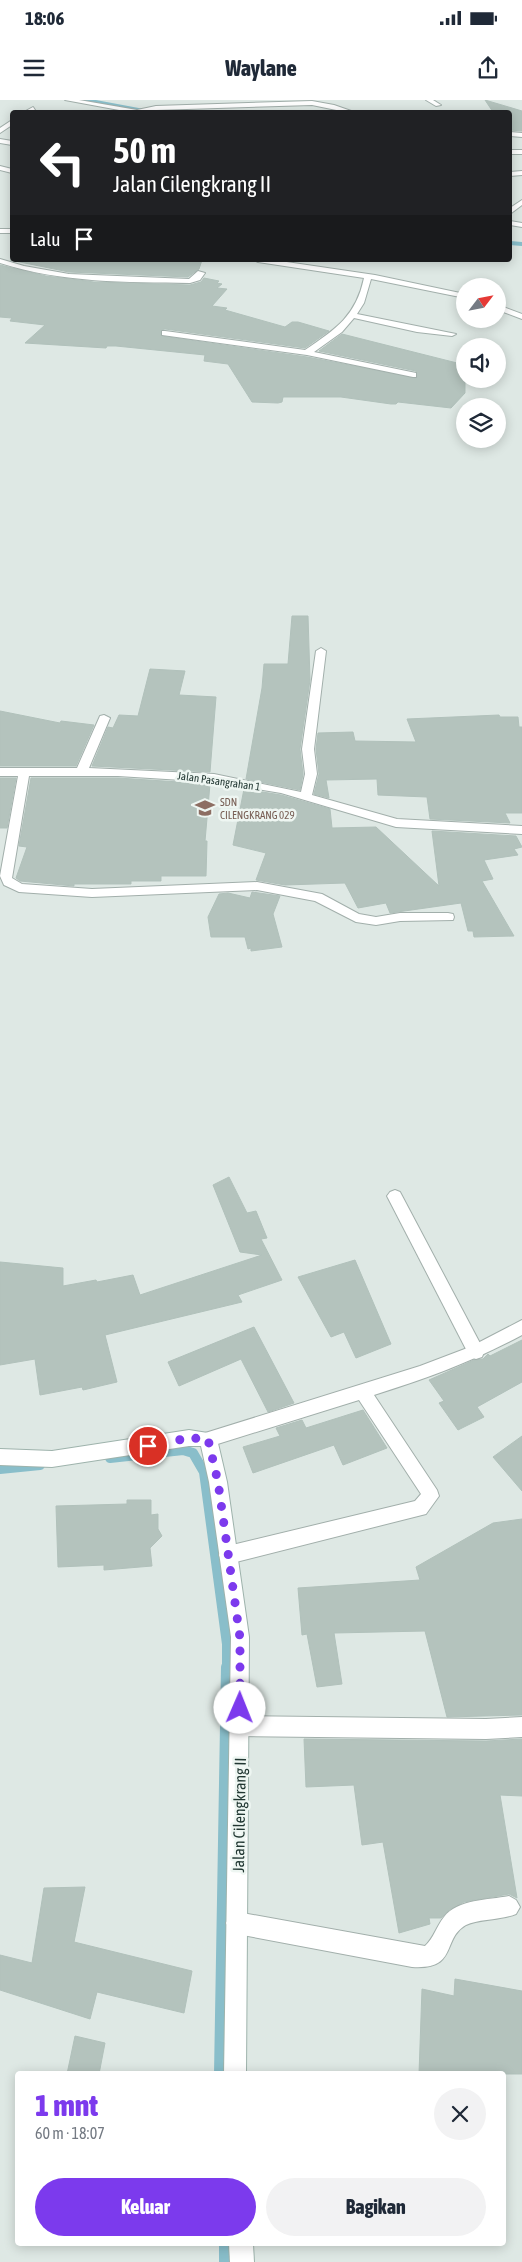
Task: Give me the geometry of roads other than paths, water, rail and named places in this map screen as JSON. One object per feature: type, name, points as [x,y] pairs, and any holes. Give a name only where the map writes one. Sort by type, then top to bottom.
[{"type":"street","points":[[68,100],[126,110]]},
{"type":"street","points":[[104,100],[154,110]]},
{"type":"street","points":[[429,100],[438,105]]},
{"type":"street","points":[[146,110],[229,103],[284,102],[312,103],[345,110]]},
{"type":"street","points":[[516,173],[522,181]]},
{"type":"street","points":[[512,210],[522,202]]},
{"type":"street","points":[[0,261],[16,268],[103,278],[190,281],[198,278],[201,273]]},
{"type":"street","points":[[272,262],[368,276],[456,294]]},
{"type":"street","points":[[307,353],[340,330],[354,316],[366,290],[368,276]]},
{"type":"street","points":[[506,310],[522,317]]},
{"type":"street","points":[[354,316],[417,330],[452,334]]},
{"type":"street","points":[[165,333],[307,353],[413,375]]},
{"type":"street","points":[[306,797],[311,774],[308,749],[321,651]]},
{"type":"street","points":[[82,771],[104,718]]},
{"type":"street","name":"Jalan Pasangrahan 1","points":[[0,772],[82,771],[161,773],[214,778],[282,790],[396,823],[422,826],[522,830]]},
{"type":"street","points":[[24,772],[10,842],[6,878],[8,882],[19,888],[92,893],[258,886],[318,897],[356,918],[376,921],[400,917],[448,917]]},
{"type":"street","points":[[395,1196],[476,1352]]},
{"type":"street","points":[[0,1457],[52,1459],[189,1438],[208,1439],[422,1373],[476,1352],[522,1327]]},
{"type":"street","points":[[228,1554],[420,1508],[427,1502],[430,1496],[428,1490],[362,1391]]},
{"type":"street","name":"Jalan Cilengkrang II","points":[[208,1439],[218,1482],[240,1638],[235,2071]]},
{"type":"street","points":[[240,1726],[522,1727]]},
{"type":"street","points":[[237,1923],[412,1956],[428,1957],[438,1949],[451,1925],[462,1915],[509,1907]]},
{"type":"street","points":[[241,2246],[242,2262]]},
{"type":"waterway","points":[[85,100],[138,110]]},
{"type":"waterway","points":[[512,243],[522,244]]},
{"type":"waterway","points":[[110,1458],[183,1450],[193,1453],[204,1472],[227,1644],[227,1667]]},
{"type":"waterway","points":[[0,1469],[40,1465]]},
{"type":"waterway","points":[[220,2071],[227,1667]]},
{"type":"waterway","points":[[225,2246],[225,2262]]},
{"type":"place","name":"SDN CILENGKRANG 029","points":[[205,808]]}]
